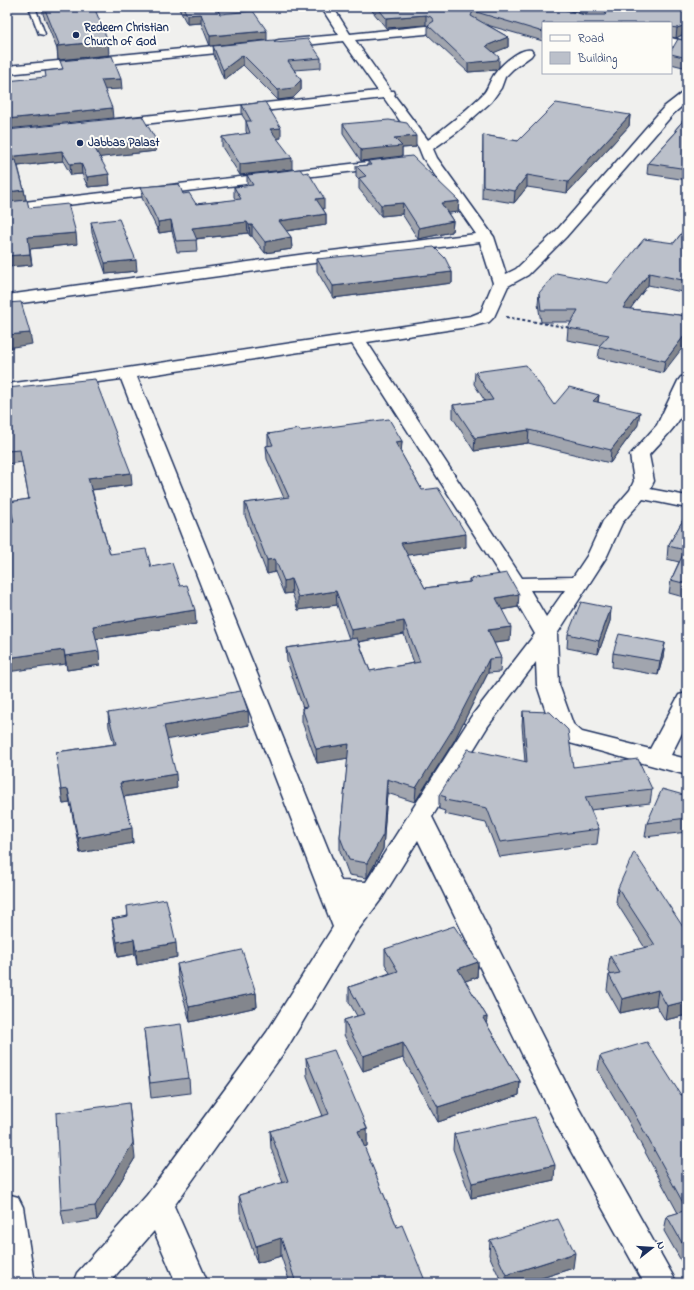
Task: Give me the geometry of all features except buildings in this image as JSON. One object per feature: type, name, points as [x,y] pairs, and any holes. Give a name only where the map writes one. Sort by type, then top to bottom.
[{"type":"street","points":[[327,7],[345,37],[389,94],[486,237],[501,283]]},
{"type":"street","points":[[7,70],[426,30]]},
{"type":"street","points":[[672,42],[687,46]]},
{"type":"street","points":[[415,160],[428,153],[452,129],[486,99],[495,88],[496,81],[500,75],[509,66],[527,53]]},
{"type":"street","points":[[100,125],[389,94]]},
{"type":"street","points":[[7,389],[127,373],[474,321],[484,318],[488,314],[501,283],[522,272],[561,234],[669,110],[687,96]]},
{"type":"street","points":[[7,208],[399,162]]},
{"type":"street","points":[[7,300],[486,237]]},
{"type":"street","points":[[356,338],[516,584],[546,634],[548,684],[563,727],[574,736],[687,767]]},
{"type":"street","points":[[127,373],[346,927]]},
{"type":"street","points":[[89,1283],[158,1204],[277,1040],[346,927],[373,891],[479,722],[546,634],[580,583],[597,556],[613,521],[638,492],[644,481],[639,455],[682,407],[687,381]]},
{"type":"street","points":[[638,492],[687,502]]},
{"type":"street","points":[[516,584],[580,583]]},
{"type":"street","points":[[657,758],[687,700]]},
{"type":"street","points":[[419,816],[568,1117],[661,1283]]},
{"type":"street","points":[[332,890],[373,891]]},
{"type":"street","points":[[158,1204],[192,1283]]},
{"type":"street","points":[[7,1207],[19,1283]]},
{"type":"lane","points":[[32,7],[42,34]]},
{"type":"path","points":[[488,314],[572,328]]},
{"type":"place","name":"Redeem Christian Church of God","points":[[76,35]]},
{"type":"place","name":"Jabbas Palast","points":[[80,143]]}]
